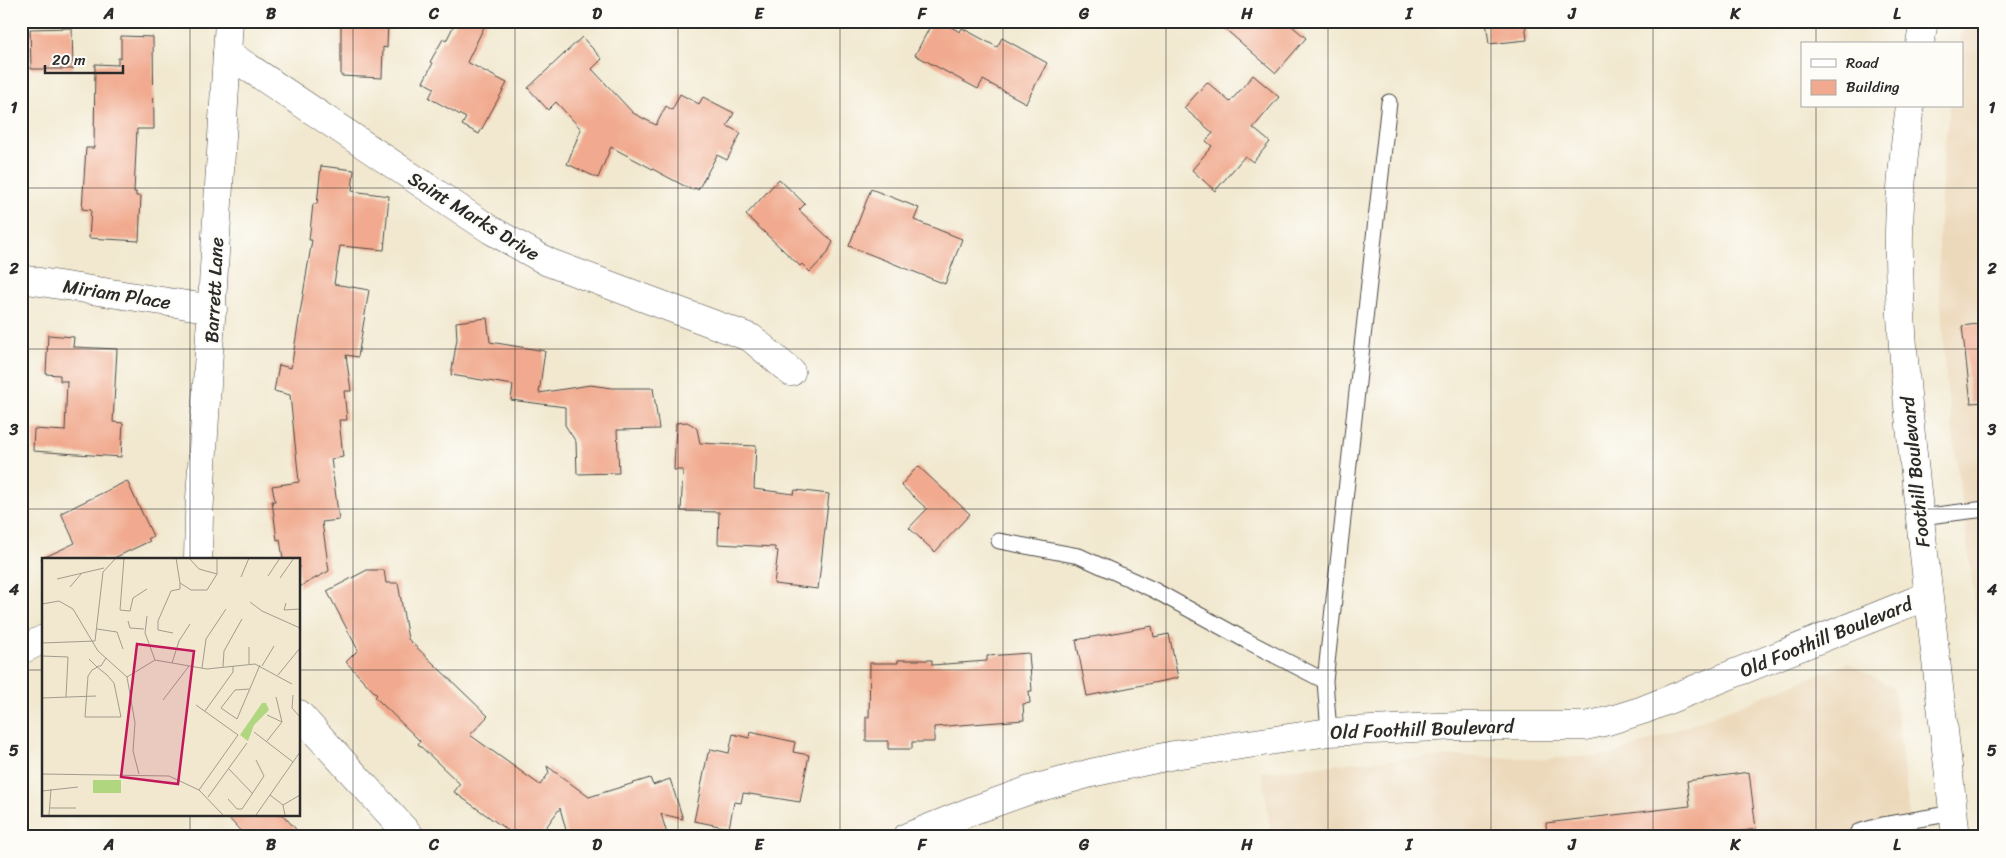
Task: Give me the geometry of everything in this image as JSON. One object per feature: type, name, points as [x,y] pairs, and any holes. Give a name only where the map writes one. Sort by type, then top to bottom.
[{"type":"street","name":"Barrett Lane","points":[[198,558],[229,21]]},
{"type":"street","points":[[1920,42],[1924,21]]},
{"type":"street","name":"Saint Marks Drive","points":[[228,53],[499,235],[548,262],[751,338],[791,372]]},
{"type":"street","name":"Foothill Boulevard","points":[[1910,108],[1901,186],[1899,255],[1901,316],[1927,596],[1955,825]]},
{"type":"street","name":"Miriam Place","points":[[21,279],[213,309]]},
{"type":"street","name":"Old Foothill Boulevard","points":[[907,837],[1030,790],[1091,773],[1174,754],[1329,732],[1458,726],[1585,726],[1608,721],[1652,706],[1927,596]]},
{"type":"street","points":[[21,650],[42,640]]},
{"type":"street","points":[[300,715],[410,837]]},
{"type":"lane","points":[[1329,732],[1326,681],[1389,102]]},
{"type":"lane","points":[[1920,517],[1985,509]]},
{"type":"lane","points":[[999,541],[1079,556],[1154,590],[1247,641],[1326,681]]},
{"type":"lane","points":[[1856,837],[1858,832],[1883,825],[1955,825]]},
{"type":"shaded area","points":[[1964,21],[1985,21],[1985,680],[1947,388],[1939,281],[1939,238],[1944,150],[1950,108],[1964,108],[1964,42],[1960,42]]},
{"type":"shaded area","points":[[1848,663],[1894,689],[1912,837],[1271,837],[1262,772],[1359,762],[1457,756],[1548,759],[1609,755]]},
{"type":"building","points":[[341,21],[388,21],[387,48],[383,47],[382,78],[341,76]]},
{"type":"building","points":[[456,21],[487,21],[467,62],[507,83],[479,134],[462,125],[466,118],[429,98],[434,88],[423,82],[433,63],[430,62],[443,39],[446,41]]},
{"type":"building","points":[[933,21],[940,21],[960,32],[962,28],[997,47],[1002,38],[1047,63],[1026,103],[983,80],[978,89],[915,55]]},
{"type":"building","points":[[1216,21],[1286,21],[1306,38],[1276,73]]},
{"type":"building","points":[[1486,21],[1525,21],[1527,40],[1489,44]]},
{"type":"building","points":[[72,28],[73,69],[31,69],[30,29]]},
{"type":"building","points":[[121,36],[153,37],[154,129],[137,129],[134,192],[136,192],[136,196],[141,196],[139,241],[89,238],[91,210],[82,209],[86,148],[94,148],[95,64],[118,65],[118,58],[121,58]]},
{"type":"building","points":[[582,37],[602,59],[592,69],[633,113],[656,125],[666,106],[672,110],[680,94],[699,104],[703,97],[734,113],[727,126],[741,133],[727,160],[717,155],[698,190],[695,188],[692,190],[611,147],[598,178],[567,164],[581,129],[556,102],[548,110],[528,88]]},
{"type":"building","points":[[1253,75],[1279,97],[1253,128],[1270,142],[1253,162],[1245,156],[1215,191],[1192,170],[1212,146],[1206,141],[1213,133],[1184,108],[1207,82],[1230,102]]},
{"type":"building","points":[[321,166],[354,170],[352,191],[389,196],[384,250],[340,246],[334,284],[369,290],[358,357],[346,355],[351,391],[344,391],[347,420],[339,420],[343,457],[331,459],[339,520],[322,522],[329,571],[300,586],[300,558],[283,558],[280,539],[277,540],[272,501],[275,501],[272,486],[299,482],[290,395],[274,391],[279,365],[291,368],[312,240],[309,240],[313,204],[317,204]]},
{"type":"building","points":[[779,179],[805,204],[799,210],[833,242],[827,254],[810,272],[802,264],[800,266],[746,215]]},
{"type":"building","points":[[871,189],[919,208],[914,220],[962,239],[945,284],[849,246]]},
{"type":"building","points":[[487,318],[490,342],[545,351],[539,393],[590,385],[612,388],[653,388],[659,429],[617,430],[619,473],[577,474],[576,442],[565,425],[565,407],[511,400],[513,385],[451,375],[457,339],[456,322]]},
{"type":"building","points":[[1985,323],[1985,402],[1971,403],[1962,326]]},
{"type":"building","points":[[48,335],[74,337],[73,347],[117,349],[113,422],[123,423],[121,457],[33,451],[34,429],[65,431],[67,381],[60,381],[60,375],[46,374]]},
{"type":"building","points":[[687,422],[697,429],[700,443],[756,446],[754,489],[794,494],[795,490],[829,494],[818,589],[774,584],[778,551],[775,550],[775,547],[718,544],[719,512],[681,511],[683,470],[674,470],[676,423]]},
{"type":"building","points":[[918,466],[970,514],[935,552],[909,528],[927,509],[901,485]]},
{"type":"building","points":[[127,481],[153,536],[148,539],[150,541],[114,558],[43,558],[75,543],[61,513]]},
{"type":"building","points":[[367,570],[384,570],[386,583],[398,583],[408,639],[488,716],[470,735],[540,785],[549,773],[547,766],[589,797],[650,778],[653,785],[670,779],[683,819],[661,814],[668,837],[568,837],[560,808],[539,837],[517,837],[454,792],[460,784],[418,744],[420,741],[375,697],[377,695],[346,662],[358,650],[327,591]]},
{"type":"building","points":[[1152,626],[1154,637],[1169,634],[1178,678],[1087,696],[1076,640]]},
{"type":"building","points":[[1029,653],[1032,691],[1029,691],[1030,703],[1023,704],[1024,720],[934,727],[934,742],[912,742],[912,749],[888,749],[888,741],[866,741],[866,717],[869,717],[870,663],[898,663],[898,660],[932,660],[932,665],[987,661],[987,656]]},
{"type":"building","points":[[750,732],[795,742],[793,752],[809,755],[800,802],[743,793],[741,803],[734,802],[729,828],[694,821],[708,753],[710,753],[711,749],[729,753],[733,734],[749,738]]},
{"type":"building","points":[[1749,772],[1756,829],[1702,837],[1694,837],[1694,834],[1670,837],[1547,837],[1546,823],[1690,806],[1687,781]]},
{"type":"building","points":[[227,816],[284,816],[303,837],[246,837]]}]
